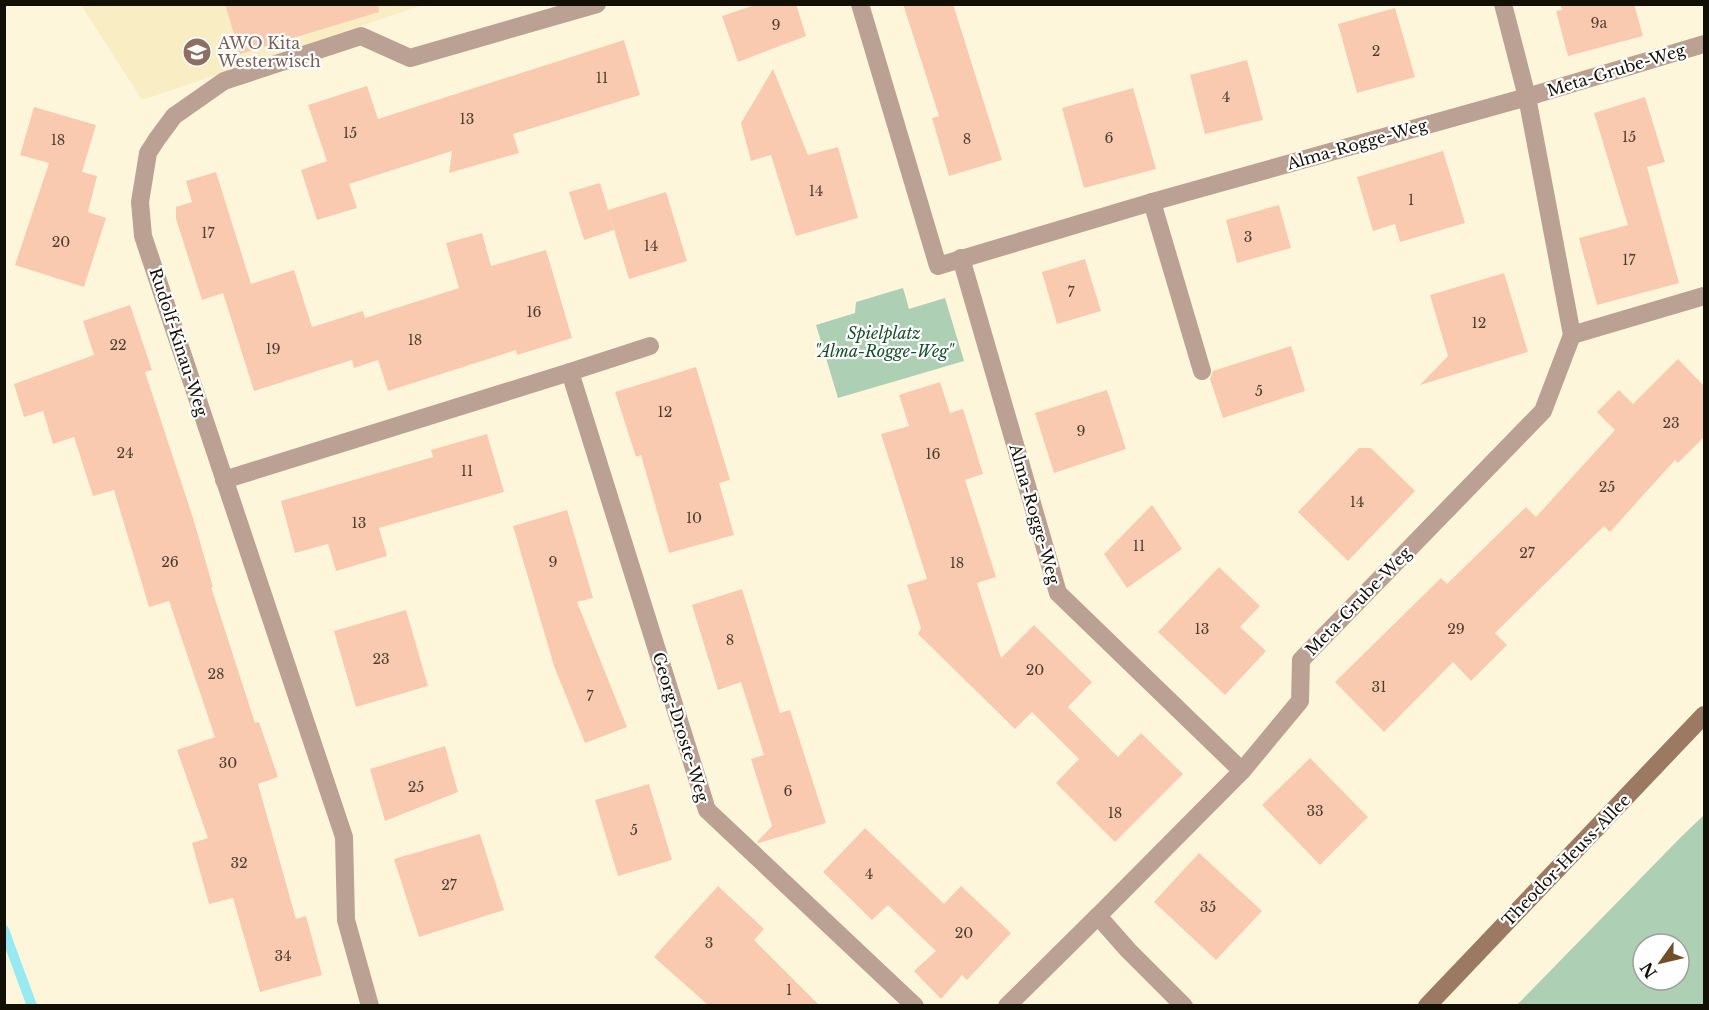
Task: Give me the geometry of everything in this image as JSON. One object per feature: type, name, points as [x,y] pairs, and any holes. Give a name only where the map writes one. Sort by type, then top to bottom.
[{"type":"street","name":"Rudolf-Kinau-Weg","points":[[370,1005],[346,920],[345,837],[143,236],[140,202],[148,153],[174,116],[225,81],[361,36],[410,58],[597,4]]},
{"type":"street","name":"Alma-Rogge-Weg","points":[[860,4],[938,266],[1152,202],[1527,97]]},
{"type":"street","name":"Meta-Grube-Weg","points":[[1007,1005],[1242,771],[1300,701],[1301,660],[1543,411],[1572,335],[1527,97],[1503,4]]},
{"type":"street","name":"Meta-Grube-Weg","points":[[1527,97],[1704,44]]},
{"type":"street","points":[[1152,202],[1202,371]]},
{"type":"street","name":"Alma-Rogge-Weg","points":[[961,258],[1058,593],[1242,771]]},
{"type":"street","points":[[1572,335],[1704,296]]},
{"type":"street","points":[[224,480],[650,346]]},
{"type":"street","name":"Georg-Droste-Weg","points":[[570,372],[707,810],[915,1005]]},
{"type":"street","name":"Theodor-Heuss-Allee","points":[[1426,1005],[1704,715]]},
{"type":"street","points":[[1098,916],[1128,950],[1184,1005]]},
{"type":"shaded area","name":"AWO Kita Westerwisch","points":[[81,5],[423,5],[142,100]]},
{"type":"green space","name":"Spielplatz \"Alma-Rogge-Weg\"","points":[[903,288],[909,309],[945,298],[964,361],[838,398],[816,325],[855,313],[856,302]]},
{"type":"green space","points":[[1704,815],[1704,1005],[1517,1005],[1681,837]]},
{"type":"building","points":[[225,4],[378,4],[379,12],[240,54]]},
{"type":"building","points":[[758,4],[796,4],[806,36],[738,62],[722,16]]},
{"type":"building","points":[[903,4],[953,4],[1002,160],[949,176],[932,118],[939,116]]},
{"type":"building","points":[[1560,4],[1634,4],[1643,36],[1568,56],[1556,11],[1562,10]]},
{"type":"building","points":[[1395,8],[1415,77],[1357,93],[1338,24]]},
{"type":"building","points":[[624,40],[640,95],[513,134],[519,153],[449,173],[452,151],[349,184],[357,208],[317,220],[301,170],[327,161],[308,105],[367,86],[378,119]]},
{"type":"building","points":[[1247,60],[1263,120],[1205,134],[1190,75]]},
{"type":"building","points":[[773,69],[808,155],[838,147],[858,218],[796,236],[771,155],[751,161],[741,123]]},
{"type":"building","points":[[1133,88],[1156,169],[1084,188],[1062,108]]},
{"type":"building","points":[[1645,97],[1665,162],[1647,167],[1679,283],[1597,305],[1579,238],[1628,225],[1594,113]]},
{"type":"building","points":[[34,107],[96,125],[82,172],[97,176],[88,212],[106,218],[84,287],[15,265],[49,163],[20,155]]},
{"type":"building","points":[[1443,151],[1465,223],[1400,242],[1395,224],[1373,231],[1357,177]]},
{"type":"building","points":[[216,172],[251,284],[294,270],[312,327],[363,311],[365,318],[459,288],[446,243],[482,233],[491,266],[546,250],[572,338],[517,355],[516,350],[388,391],[378,360],[354,368],[352,360],[254,391],[223,293],[202,300],[176,219],[176,207],[192,202],[186,181]]},
{"type":"building","points":[[600,183],[614,230],[584,240],[569,192]]},
{"type":"building","points":[[666,192],[687,261],[629,279],[608,210]]},
{"type":"building","points":[[1279,205],[1291,248],[1237,263],[1226,220]]},
{"type":"building","points":[[1085,259],[1101,311],[1057,324],[1042,272]]},
{"type":"building","points":[[1504,273],[1528,352],[1420,385],[1448,356],[1430,295]]},
{"type":"building","points":[[130,305],[152,370],[145,372],[193,518],[213,587],[211,587],[255,723],[259,722],[278,777],[258,784],[296,919],[306,916],[322,975],[260,992],[233,898],[209,904],[192,843],[208,838],[177,750],[215,737],[169,601],[149,607],[114,490],[93,496],[74,437],[53,444],[43,411],[24,417],[14,384],[94,355],[83,321]]},
{"type":"building","points":[[1291,346],[1305,391],[1223,418],[1210,379],[1213,371]]},
{"type":"building","points":[[1678,359],[1704,386],[1704,437],[1678,463],[1675,460],[1610,532],[1604,526],[1495,633],[1507,645],[1471,681],[1453,662],[1384,732],[1335,682],[1441,578],[1447,584],[1526,507],[1536,517],[1615,430],[1597,412],[1619,390],[1633,404]]},
{"type":"building","points":[[696,367],[730,480],[719,483],[734,535],[669,553],[641,455],[636,457],[615,392]]},
{"type":"building","points":[[940,382],[950,413],[963,409],[983,474],[965,480],[996,577],[977,583],[1001,658],[1034,625],[1092,682],[1068,707],[1118,757],[1141,733],[1183,774],[1115,842],[1056,783],[1079,759],[1032,712],[1015,729],[918,634],[921,628],[907,585],[927,579],[881,434],[909,426],[899,395]]},
{"type":"building","points":[[1107,390],[1126,449],[1054,473],[1035,413]]},
{"type":"building","points":[[487,434],[504,492],[379,528],[387,556],[336,571],[328,544],[295,553],[281,501],[433,457],[431,450]]},
{"type":"building","points":[[1359,448],[1371,448],[1415,491],[1348,561],[1298,512]]},
{"type":"building","points":[[1152,505],[1182,549],[1127,588],[1104,554]]},
{"type":"building","points":[[567,510],[593,598],[577,602],[627,727],[585,743],[554,666],[513,526]]},
{"type":"building","points":[[1219,567],[1260,606],[1240,627],[1266,651],[1225,695],[1158,632]]},
{"type":"building","points":[[742,589],[780,713],[790,710],[826,823],[759,843],[757,842],[772,826],[751,759],[764,755],[741,682],[718,690],[692,605]]},
{"type":"building","points":[[406,610],[428,686],[356,707],[334,631]]},
{"type":"building","points":[[445,746],[458,792],[385,821],[370,769]]},
{"type":"building","points":[[1310,758],[1368,817],[1320,865],[1262,805]]},
{"type":"building","points":[[649,784],[672,860],[618,876],[595,800]]},
{"type":"building","points":[[865,828],[944,904],[961,886],[1011,933],[967,980],[962,975],[941,999],[914,971],[936,951],[888,905],[872,920],[823,872]]},
{"type":"building","points":[[480,834],[504,910],[419,937],[394,859]]},
{"type":"building","points":[[1199,853],[1262,911],[1216,960],[1154,902]]},
{"type":"building","points":[[718,886],[764,929],[754,940],[819,1005],[708,1005],[654,957]]},
{"type":"waterway","points":[[4,930],[32,1006]]},
{"type":"place","name":"AWO Kita Westerwisch","points":[[197,52]]}]
